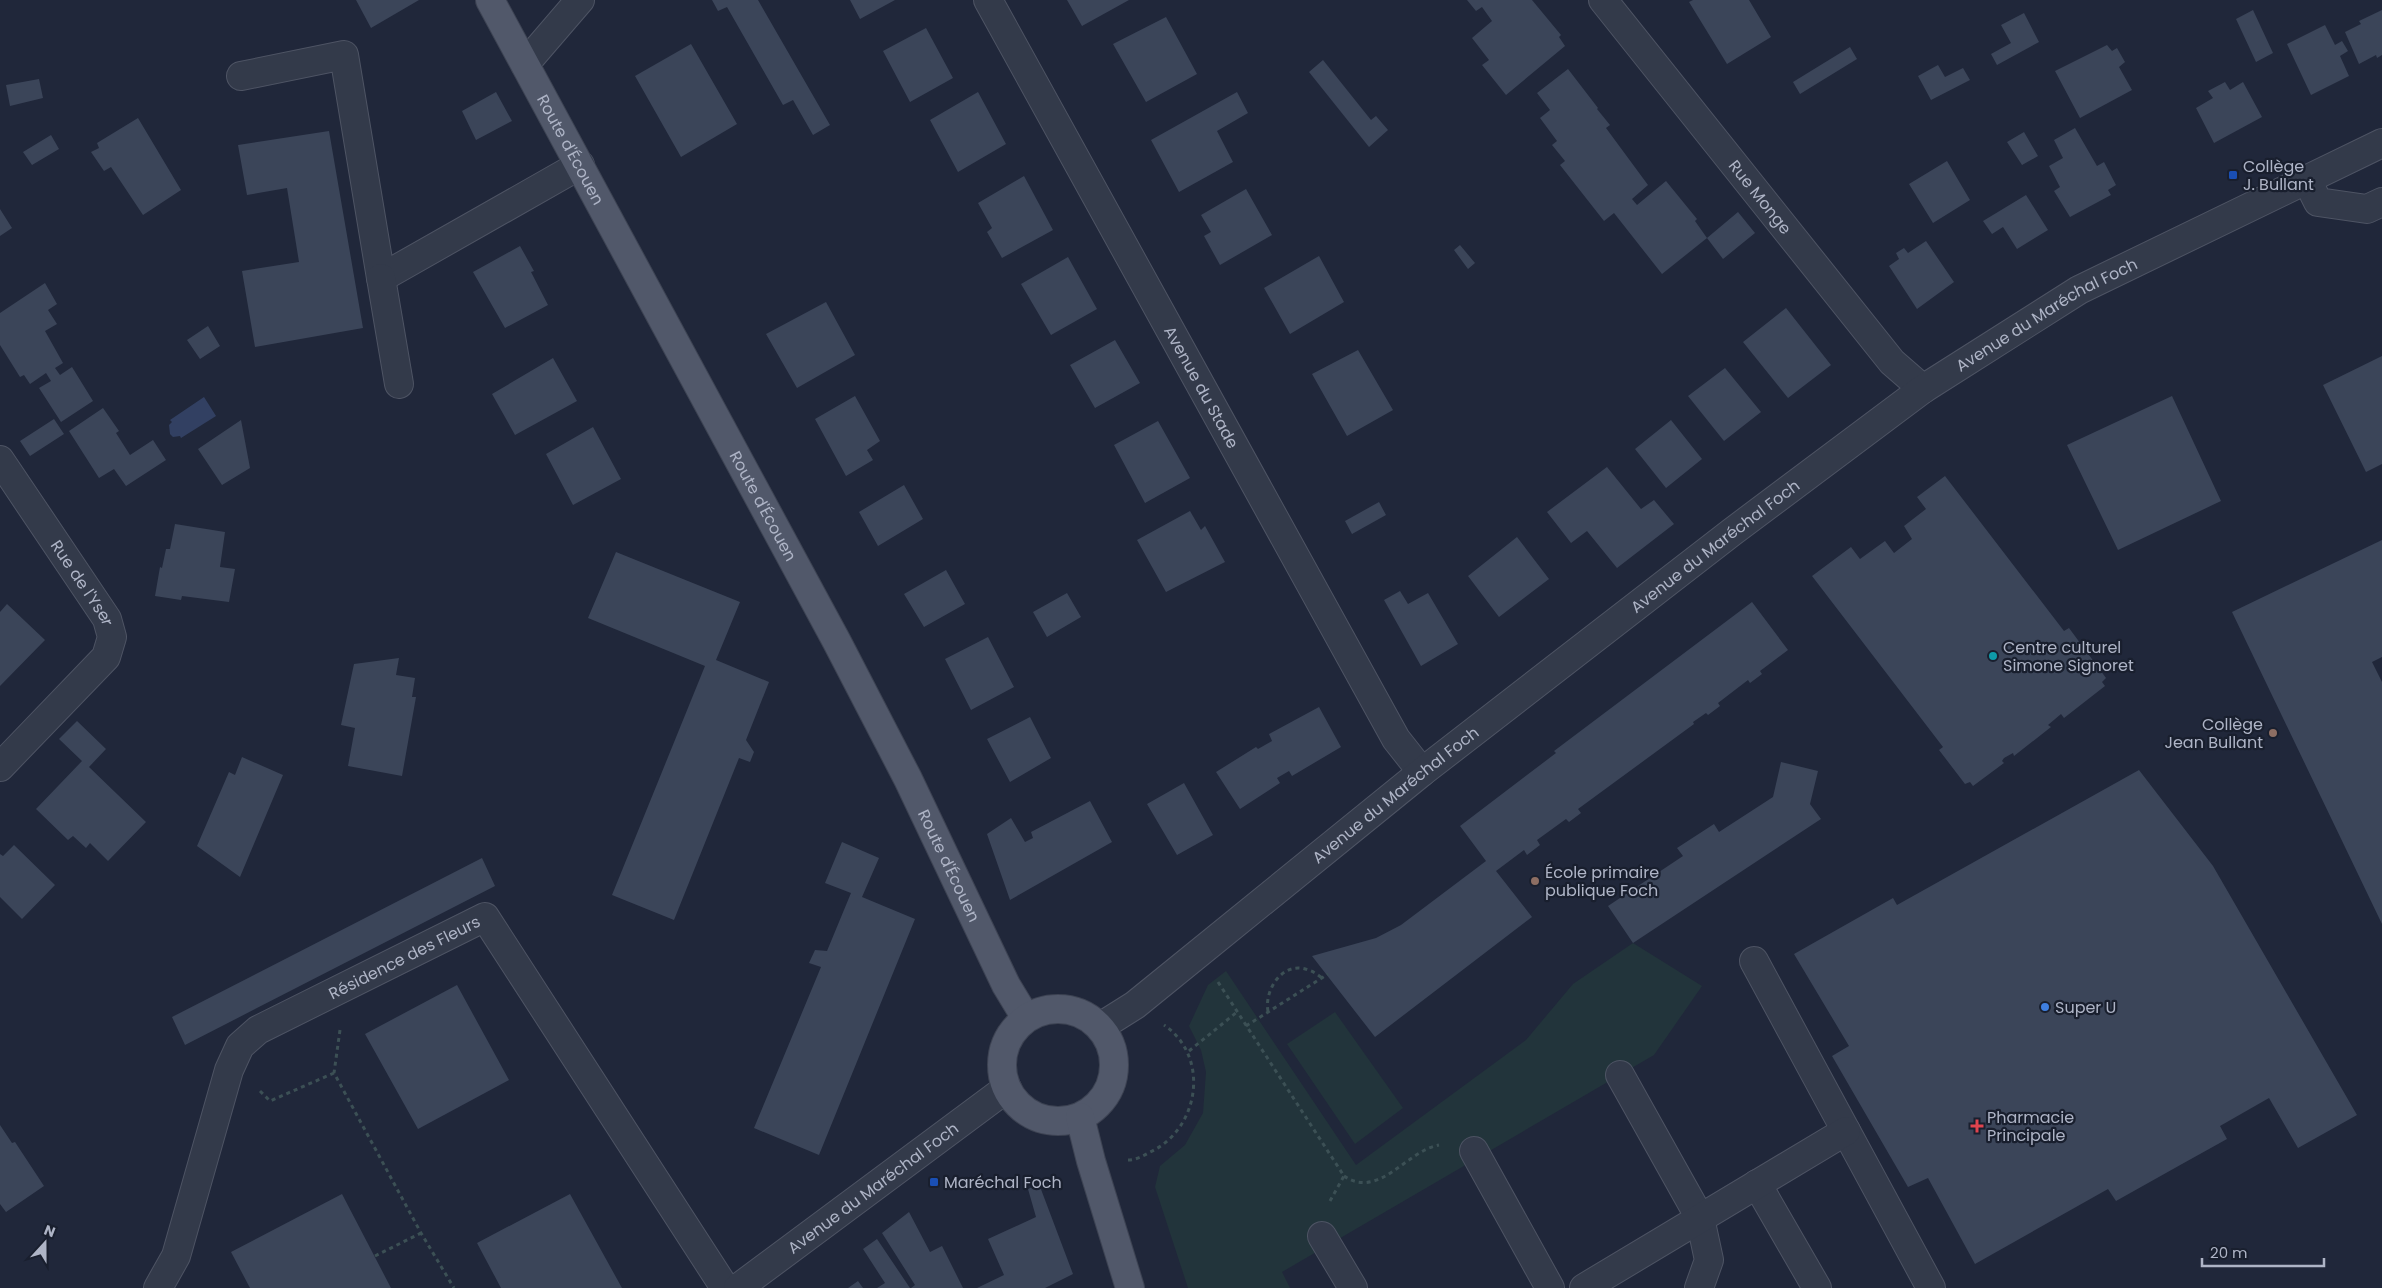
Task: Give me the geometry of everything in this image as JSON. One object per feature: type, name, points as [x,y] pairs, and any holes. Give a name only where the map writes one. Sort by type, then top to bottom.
[{"type":"main road","name":"Route d'Écouen","points":[[490,0],[842,650],[908,779],[1006,984],[1026,1018]]},
{"type":"main road","points":[[1049,1010],[1073,1010],[1088,1016],[1100,1027],[1110,1042],[1114,1059],[1113,1077],[1107,1093],[1096,1107],[1080,1117],[1066,1121],[1050,1121],[1022,1108],[1007,1088],[1002,1073],[1002,1057],[1007,1042],[1015,1029],[1026,1018],[1049,1010]]},
{"type":"main road","points":[[1080,1117],[1091,1161],[1130,1288]]},
{"type":"street","points":[[525,64],[580,0]]},
{"type":"street","name":"Avenue du Stade","points":[[988,0],[1396,738],[1422,772]]},
{"type":"street","name":"Rue Monge","points":[[1603,0],[1892,362],[1923,389]]},
{"type":"street","points":[[241,76],[344,56],[399,384]]},
{"type":"street","name":"Avenue du Maréchal Foch","points":[[1100,1027],[1135,1005],[1200,954],[1422,772],[1732,532],[1923,389],[2079,290],[2382,143]]},
{"type":"street","points":[[381,278],[580,165]]},
{"type":"street","points":[[2307,180],[2318,202],[2367,209],[2382,202]]},
{"type":"street","name":"Rue de l'Yser","points":[[0,460],[107,619],[112,637],[106,657],[0,767]]},
{"type":"street","name":"Résidence des Fleurs","points":[[158,1288],[176,1256],[233,1062],[240,1046],[258,1030],[485,917],[725,1288]]},
{"type":"street","points":[[1754,961],[1931,1288]]},
{"type":"street","points":[[1620,1075],[1700,1218],[1709,1260],[1699,1288]]},
{"type":"street","name":"Avenue du Maréchal Foch","points":[[738,1288],[1007,1088]]},
{"type":"street","points":[[1584,1288],[1846,1130]]},
{"type":"street","points":[[1474,1151],[1550,1288]]},
{"type":"street","points":[[1757,1184],[1817,1288]]},
{"type":"street","points":[[1322,1236],[1353,1288]]},
{"type":"path","points":[[1200,954],[1344,1176],[1352,1182],[1364,1184],[1378,1181],[1415,1155],[1436,1144],[1456,1145],[1474,1151]]},
{"type":"path","points":[[1268,1011],[1266,1000],[1272,986],[1280,975],[1294,968],[1307,969],[1322,978]]},
{"type":"path","points":[[1246,1026],[1328,974]]},
{"type":"path","points":[[346,986],[334,1073],[421,1233],[454,1288]]},
{"type":"path","points":[[1091,1161],[1133,1160],[1163,1146],[1181,1126],[1191,1104],[1194,1076],[1189,1051],[1175,1032],[1135,1005]]},
{"type":"path","points":[[1189,1051],[1237,1012]]},
{"type":"path","points":[[233,1062],[270,1101],[334,1073]]},
{"type":"path","points":[[1322,1236],[1323,1217],[1333,1193],[1344,1176]]},
{"type":"path","points":[[375,1256],[421,1233]]},
{"type":"shaded area","points":[[1633,943],[1702,986],[1654,1055],[1282,1272],[1290,1288],[1188,1288],[1155,1187],[1160,1166],[1185,1145],[1203,1113],[1206,1072],[1201,1050],[1189,1026],[1208,985],[1226,971],[1356,1165],[1526,1040],[1573,984]]},
{"type":"shaded area","points":[[1335,1012],[1403,1108],[1355,1144],[1287,1044]]},
{"type":"water","points":[[204,397],[216,416],[181,438],[180,436],[173,437],[170,434],[169,425],[172,422],[170,420]]},
{"type":"building","points":[[356,0],[419,0],[371,28]]},
{"type":"building","points":[[712,0],[758,0],[830,125],[813,135],[793,100],[783,105],[727,7],[718,11]]},
{"type":"building","points":[[850,0],[895,0],[860,19]]},
{"type":"building","points":[[1067,0],[1129,0],[1082,26]]},
{"type":"building","points":[[1467,0],[1532,0],[1561,35],[1559,37],[1565,46],[1506,95],[1482,65],[1489,60],[1472,38],[1492,21],[1482,7],[1476,11]]},
{"type":"building","points":[[1693,0],[1749,0],[1771,37],[1727,64],[1689,2]]},
{"type":"building","points":[[2253,10],[2273,53],[2256,62],[2236,19]]},
{"type":"building","points":[[2382,10],[2382,55],[2377,58],[2376,55],[2359,64],[2345,32],[2361,24],[2359,21]]},
{"type":"building","points":[[2024,13],[2039,42],[1997,65],[1991,54],[2011,43],[2001,25]]},
{"type":"building","points":[[1166,17],[1197,74],[1146,102],[1113,44]]},
{"type":"building","points":[[2325,25],[2335,45],[2342,41],[2348,51],[2340,56],[2349,76],[2311,95],[2287,44]]},
{"type":"building","points":[[926,28],[953,78],[910,102],[883,51]]},
{"type":"building","points":[[691,44],[737,124],[681,157],[635,76]]},
{"type":"building","points":[[2107,45],[2112,51],[2117,48],[2125,62],[2119,67],[2132,90],[2080,118],[2055,71]]},
{"type":"building","points":[[1850,47],[1857,59],[1800,94],[1793,82]]},
{"type":"building","points":[[1323,60],[1371,120],[1376,116],[1388,130],[1369,147],[1309,72]]},
{"type":"building","points":[[1938,65],[1945,77],[1963,68],[1970,80],[1931,100],[1918,76]]},
{"type":"building","points":[[1568,69],[1610,125],[1606,128],[1648,185],[1632,199],[1637,205],[1666,181],[1697,219],[1695,221],[1707,238],[1662,274],[1614,213],[1604,221],[1560,165],[1565,161],[1552,145],[1557,141],[1540,118],[1550,110],[1537,93]]},
{"type":"building","points":[[39,79],[43,98],[10,106],[6,85]]},
{"type":"building","points":[[2225,82],[2230,90],[2243,82],[2262,117],[2214,143],[2196,108],[2213,98],[2208,91]]},
{"type":"building","points":[[496,92],[512,121],[476,140],[462,111]]},
{"type":"building","points":[[978,92],[1006,144],[958,172],[930,120]]},
{"type":"building","points":[[1237,92],[1248,113],[1217,131],[1233,162],[1179,192],[1151,140]]},
{"type":"building","points":[[138,118],[181,190],[143,215],[111,167],[104,171],[91,152],[99,148],[97,143]]},
{"type":"building","points":[[2075,128],[2097,166],[2104,162],[2116,185],[2108,190],[2111,195],[2070,217],[2054,191],[2060,187],[2049,166],[2063,158],[2054,140]]},
{"type":"building","points":[[329,131],[363,328],[255,347],[242,271],[299,262],[287,188],[247,195],[238,145]]},
{"type":"building","points":[[2024,132],[2038,156],[2022,165],[2007,142]]},
{"type":"building","points":[[51,135],[59,149],[32,165],[23,152]]},
{"type":"building","points":[[1947,161],[1970,200],[1933,223],[1909,184]]},
{"type":"building","points":[[1024,176],[1053,230],[1002,258],[987,232],[992,228],[978,203]]},
{"type":"building","points":[[1246,189],[1272,235],[1220,265],[1204,236],[1211,232],[1201,215]]},
{"type":"building","points":[[2026,195],[2048,230],[2017,249],[2003,227],[1992,234],[1983,221]]},
{"type":"building","points":[[0,209],[12,228],[0,236]]},
{"type":"building","points":[[1738,212],[1755,233],[1723,259],[1707,238]]},
{"type":"building","points":[[1926,241],[1954,282],[1917,309],[1889,266],[1899,259],[1896,253],[1904,248],[1908,253]]},
{"type":"building","points":[[1460,245],[1475,263],[1468,269],[1454,250]]},
{"type":"building","points":[[520,246],[534,271],[531,272],[548,305],[505,328],[473,272]]},
{"type":"building","points":[[1319,256],[1344,302],[1290,334],[1264,288]]},
{"type":"building","points":[[1068,257],[1097,309],[1051,335],[1021,284]]},
{"type":"building","points":[[45,283],[57,304],[48,310],[57,324],[45,331],[63,363],[55,368],[60,375],[72,367],[93,401],[61,422],[39,388],[51,381],[46,373],[30,384],[24,375],[20,377],[0,345],[0,313]]},
{"type":"building","points":[[826,302],[855,355],[797,388],[766,334]]},
{"type":"building","points":[[1786,308],[1831,365],[1788,398],[1743,342]]},
{"type":"building","points":[[208,326],[220,346],[200,359],[187,340]]},
{"type":"building","points":[[1115,340],[1140,383],[1095,408],[1070,365]]},
{"type":"building","points":[[1358,350],[1393,410],[1347,436],[1312,374]]},
{"type":"building","points":[[2382,356],[2382,464],[2366,472],[2323,385]]},
{"type":"building","points":[[553,358],[577,401],[515,435],[492,394]]},
{"type":"building","points":[[1725,368],[1761,412],[1724,441],[1688,396]]},
{"type":"building","points":[[855,396],[880,441],[867,450],[873,460],[846,476],[815,419]]},
{"type":"building","points":[[2172,396],[2221,501],[2118,550],[2067,445]]},
{"type":"building","points":[[103,408],[119,431],[116,433],[130,455],[153,440],[166,460],[126,486],[114,469],[99,478],[69,431]]},
{"type":"building","points":[[54,419],[64,434],[30,456],[20,441]]},
{"type":"building","points":[[241,420],[250,468],[222,485],[198,449]]},
{"type":"building","points":[[1671,420],[1702,459],[1666,488],[1635,449]]},
{"type":"building","points":[[1158,421],[1190,478],[1145,503],[1114,445]]},
{"type":"building","points":[[593,427],[621,479],[573,505],[546,454]]},
{"type":"building","points":[[1607,467],[1641,509],[1654,500],[1674,524],[1617,568],[1587,531],[1571,543],[1547,512]]},
{"type":"building","name":"Centre culturel Simone Signoret","points":[[1945,476],[2064,631],[2069,628],[2106,678],[2102,682],[2105,686],[2064,718],[2061,714],[2048,725],[2051,727],[2014,756],[2013,753],[2004,758],[2002,761],[2004,763],[1973,786],[1970,782],[1965,784],[1939,750],[1943,747],[1812,576],[1851,547],[1860,559],[1885,541],[1894,553],[1912,539],[1904,526],[1926,509],[1917,497]]},
{"type":"building","points":[[904,485],[923,519],[878,546],[859,512]]},
{"type":"building","points":[[1379,502],[1386,515],[1352,534],[1345,521]]},
{"type":"building","points":[[1190,511],[1201,530],[1205,526],[1225,562],[1166,592],[1137,540]]},
{"type":"building","points":[[175,524],[225,532],[220,567],[235,569],[229,602],[182,596],[181,600],[155,596],[160,567],[162,568],[166,549],[170,549]]},
{"type":"building","points":[[1517,537],[1549,579],[1499,617],[1468,576]]},
{"type":"building","points":[[2382,540],[2382,657],[2372,662],[2382,682],[2382,924],[2232,612]]},
{"type":"building","points":[[616,552],[740,602],[716,660],[769,682],[746,740],[754,752],[750,762],[739,758],[674,920],[612,895],[705,666],[588,618]]},
{"type":"building","points":[[946,570],[965,604],[924,627],[904,594]]},
{"type":"building","points":[[1400,591],[1408,604],[1428,593],[1458,644],[1421,666],[1384,600]]},
{"type":"building","points":[[1067,593],[1081,617],[1047,637],[1033,612]]},
{"type":"building","points":[[1752,602],[1788,650],[1760,671],[1762,674],[1750,683],[1748,680],[1718,703],[1720,706],[1708,715],[1706,713],[1693,722],[1694,724],[1578,809],[1581,813],[1569,822],[1566,819],[1537,840],[1540,845],[1527,855],[1524,850],[1496,871],[1532,917],[1375,1037],[1312,956],[1376,938],[1401,925],[1486,861],[1460,826],[1556,753],[1554,751]]},
{"type":"building","points":[[7,604],[45,640],[0,686],[0,612]]},
{"type":"building","points":[[988,637],[1014,687],[971,710],[945,659]]},
{"type":"building","points":[[399,658],[396,675],[415,678],[412,697],[416,697],[402,776],[348,766],[355,728],[341,725],[354,664]]},
{"type":"building","points":[[1319,707],[1341,747],[1292,776],[1289,771],[1277,778],[1280,783],[1240,809],[1216,772],[1256,747],[1258,749],[1272,741],[1269,734]]},
{"type":"building","points":[[1030,717],[1051,758],[1010,782],[987,739]]},
{"type":"building","points":[[77,721],[106,749],[89,767],[146,822],[108,861],[90,843],[86,848],[73,836],[68,840],[36,809],[82,761],[59,739]]},
{"type":"building","points":[[242,757],[283,775],[240,877],[197,846],[229,772],[235,775]]},
{"type":"building","points":[[1781,762],[1818,771],[1810,804],[1821,819],[1633,943],[1608,906],[1683,856],[1677,848],[1714,824],[1719,832],[1773,797]]},
{"type":"building","points":[[2139,770],[2213,866],[2357,1115],[2298,1148],[2269,1098],[2220,1126],[2227,1139],[2116,1201],[2108,1189],[1975,1264],[1928,1178],[1908,1187],[1832,1056],[1849,1046],[1794,954],[1893,898],[1897,905]]},
{"type":"building","points":[[1184,783],[1213,835],[1177,855],[1147,804]]},
{"type":"building","points":[[1090,801],[1112,842],[1010,900],[987,834],[1011,818],[1025,842],[1033,838],[1031,832]]},
{"type":"building","points":[[842,842],[879,858],[862,897],[915,919],[819,1155],[754,1128],[821,967],[809,963],[815,950],[827,951],[851,893],[825,883]]},
{"type":"building","points":[[14,845],[55,885],[22,919],[0,897],[0,854],[3,856]]},
{"type":"building","points":[[482,858],[495,886],[185,1045],[172,1017]]},
{"type":"building","points":[[457,985],[509,1080],[418,1129],[365,1034]]},
{"type":"building","points":[[0,1125],[12,1143],[15,1142],[44,1186],[6,1212],[0,1204]]},
{"type":"building","points":[[1039,1184],[1073,1274],[1045,1288],[977,1288],[1004,1275],[988,1239],[1036,1217],[1028,1189]]},
{"type":"building","points":[[342,1194],[391,1288],[250,1288],[231,1252]]},
{"type":"building","points":[[570,1194],[622,1288],[501,1288],[477,1243]]},
{"type":"building","points":[[909,1212],[930,1252],[942,1246],[963,1288],[911,1288],[915,1285],[882,1233]]},
{"type":"building","points":[[877,1239],[910,1288],[877,1288],[885,1283],[863,1249]]},
{"type":"building","points":[[858,1281],[863,1288],[848,1288]]},
{"type":"place","name":"Collège J. Bullant","points":[[2233,175]]},
{"type":"place","name":"Centre culturel Simone Signoret","points":[[1993,656]]},
{"type":"place","name":"Collège Jean Bullant","points":[[2273,733]]},
{"type":"place","name":"École primaire publique Foch","points":[[1535,881]]},
{"type":"place","name":"Super U","points":[[2045,1007]]},
{"type":"place","name":"Pharmacie Principale","points":[[1977,1126]]},
{"type":"place","name":"Maréchal Foch","points":[[934,1182]]}]
